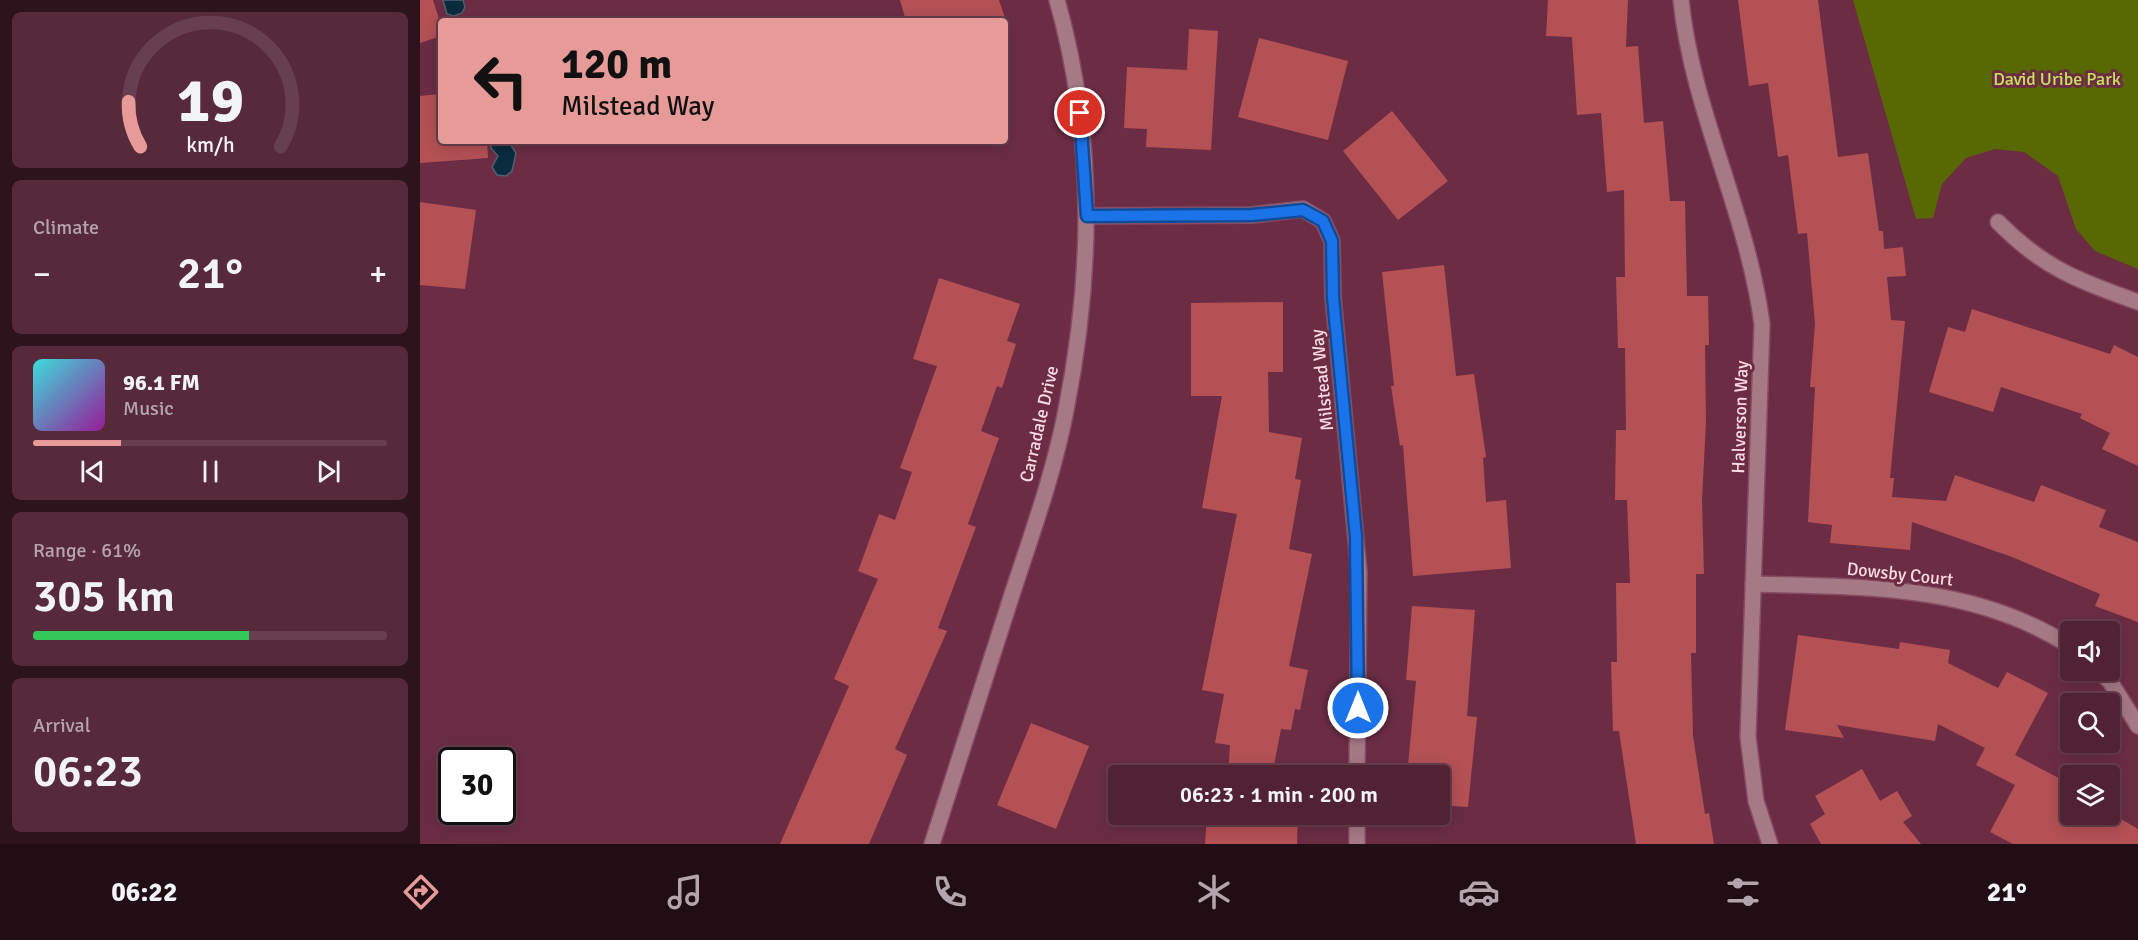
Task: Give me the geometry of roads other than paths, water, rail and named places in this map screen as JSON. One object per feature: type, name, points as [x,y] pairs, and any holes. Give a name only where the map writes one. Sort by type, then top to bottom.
[{"type":"street","name":"Carradale Drive","points":[[932,844],[1046,488],[1066,411],[1083,301],[1087,216],[1080,113],[1057,0]]},
{"type":"street","name":"Halverson Way","points":[[1681,0],[1694,72],[1747,241],[1762,324],[1748,737],[1756,801],[1770,844]]},
{"type":"street","name":"Milstead Way","points":[[1087,216],[1252,215],[1303,210],[1323,221],[1332,241],[1333,297],[1358,560],[1357,765]]},
{"type":"street","points":[[1998,222],[2037,258],[2062,273],[2138,302]]},
{"type":"street","name":"Dowsby Court","points":[[1753,584],[1897,589],[1958,598],[2019,618],[2060,641]]},
{"type":"street","points":[[2109,681],[2138,726]]},
{"type":"street","points":[[1357,825],[1357,844]]},
{"type":"water","points":[[443,0],[463,0],[465,7],[462,13],[454,16],[447,14]]},
{"type":"water","points":[[492,144],[510,144],[516,153],[512,171],[506,176],[497,175],[492,167],[498,156],[491,148]]},
{"type":"park label","name":"David Uribe Park","points":[[2057,79]]}]
